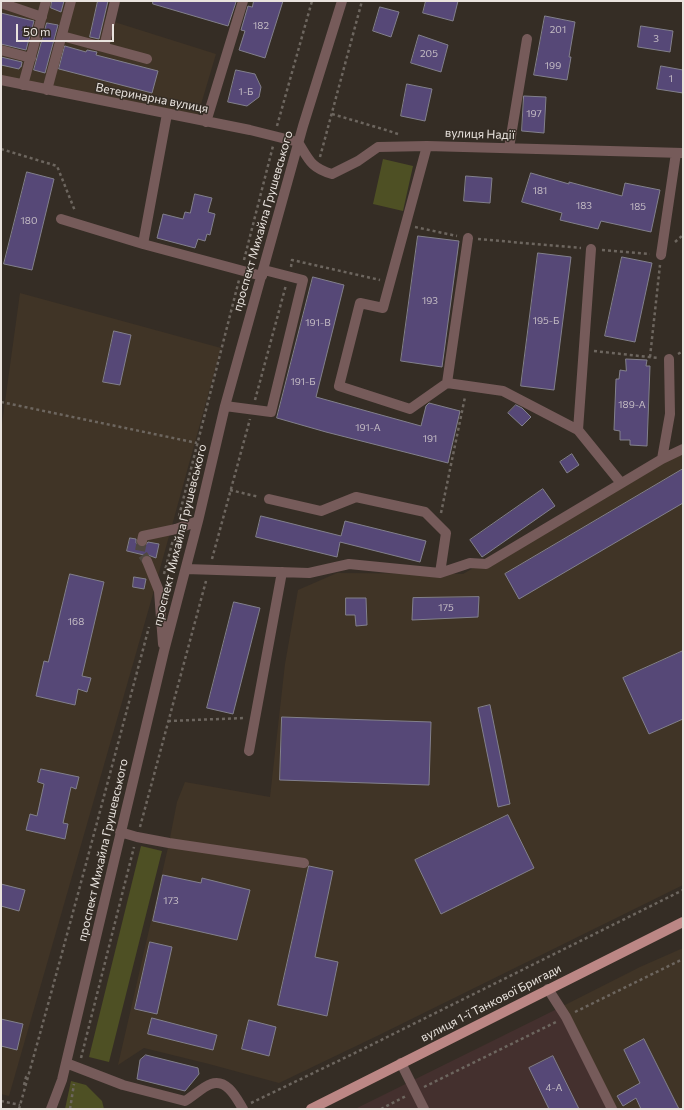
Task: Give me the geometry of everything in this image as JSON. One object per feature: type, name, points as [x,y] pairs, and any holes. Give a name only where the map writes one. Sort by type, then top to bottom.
[{"type":"main road","name":"вулиця 1-ї Танкової Бригади","points":[[311,1109],[683,922]]},
{"type":"street","points":[[23,85],[46,1]]},
{"type":"street","points":[[47,90],[71,1]]},
{"type":"street","points":[[104,47],[115,1]]},
{"type":"street","points":[[206,122],[243,1]]},
{"type":"street","name":"проспект Михайла Грушевського","points":[[58,1109],[62,1080],[120,832],[164,651],[198,521],[225,406],[298,142],[342,1]]},
{"type":"street","points":[[1,2],[42,17]]},
{"type":"street","points":[[62,36],[147,59]]},
{"type":"street","points":[[509,148],[527,39]]},
{"type":"street","points":[[1,50],[31,58]]},
{"type":"street","name":"Ветеринарна вулиця","points":[[1,80],[298,142]]},
{"type":"street","points":[[143,244],[168,114]]},
{"type":"street","points":[[298,142],[312,165],[317,168]]},
{"type":"street","points":[[427,146],[383,308],[360,304],[339,386],[410,409],[447,383],[503,391],[578,430],[621,483]]},
{"type":"street","name":"вулиця Надії","points":[[317,168],[332,174],[358,161],[378,147],[427,146],[680,153]]},
{"type":"street","points":[[661,255],[680,153]]},
{"type":"street","points":[[61,219],[143,244],[241,270],[303,280],[270,412],[225,406]]},
{"type":"street","points":[[447,383],[468,238]]},
{"type":"street","points":[[578,430],[583,349],[592,249]]},
{"type":"street","points":[[662,459],[670,414],[669,359]]},
{"type":"street","points":[[186,569],[309,573],[348,564],[440,573],[470,563],[486,564],[662,459],[683,449]]},
{"type":"street","points":[[269,499],[321,511],[356,497],[425,512],[446,532],[440,573]]},
{"type":"street","points":[[142,541],[143,536],[154,535],[176,529],[198,521]]},
{"type":"street","points":[[147,561],[159,591],[164,651]]},
{"type":"street","points":[[249,751],[282,572]]},
{"type":"street","points":[[120,832],[169,843],[304,863]]},
{"type":"street","points":[[548,989],[566,1017],[612,1109]]},
{"type":"street","points":[[400,1063],[424,1109]]},
{"type":"street","points":[[66,1064],[122,1085],[185,1101],[212,1083],[224,1085],[231,1090],[243,1108]]},
{"type":"street","name":"проспект Михайла Грушевського","points":[[51,1109],[62,1080]]},
{"type":"path","points":[[159,591],[275,136],[312,1]]},
{"type":"path","points":[[317,168],[362,1]]},
{"type":"path","points":[[332,114],[400,135]]},
{"type":"path","points":[[1,149],[57,166],[80,224]]},
{"type":"path","points":[[406,225],[468,238],[661,255]]},
{"type":"path","points":[[650,357],[661,255],[683,235]]},
{"type":"path","points":[[292,260],[389,282]]},
{"type":"path","points":[[583,349],[669,359],[683,350]]},
{"type":"path","points":[[439,526],[468,386]]},
{"type":"path","points":[[1,402],[197,443]]},
{"type":"path","points":[[230,490],[269,499]]},
{"type":"path","points":[[19,1109],[66,940],[151,621]]},
{"type":"path","points":[[168,721],[255,718]]},
{"type":"path","points":[[70,1109],[75,1077],[132,854]]},
{"type":"path","points":[[243,1108],[683,890]]},
{"type":"path","points":[[381,1109],[683,959]]},
{"type":"path","points":[[1,1100],[20,1105]]},
{"type":"shaded area","points":[[1,1],[109,1],[105,19],[216,54],[197,118],[1,76]]},
{"type":"shaded area","points":[[20,293],[221,348],[153,594],[9,1096],[1,1094],[1,431]]},
{"type":"shaded area","points":[[683,444],[683,885],[279,1083],[144,1048],[118,1065],[177,802],[185,782],[270,797],[285,664],[298,590],[337,573],[463,574]]},
{"type":"shaded area","points":[[683,948],[683,1109],[609,1109],[561,1007],[640,967]]},
{"type":"shaded area","points":[[561,1007],[609,1109],[355,1109]]},
{"type":"green space","points":[[383,159],[413,166],[403,211],[373,204]]},
{"type":"green space","points":[[141,846],[162,851],[109,1062],[89,1057]]},
{"type":"green space","points":[[71,1081],[86,1085],[102,1101],[104,1109],[65,1109]]},
{"type":"building","points":[[52,1],[64,1],[61,12],[51,8]]},
{"type":"building","points":[[98,1],[108,1],[99,39],[90,37]]},
{"type":"building","points":[[153,1],[236,2],[228,26],[153,4]]},
{"type":"building","points":[[254,1],[283,1],[265,58],[239,50],[245,31],[241,30],[248,6],[252,7]]},
{"type":"building","points":[[426,1],[458,1],[453,21],[423,13]]},
{"type":"building","points":[[380,7],[399,12],[391,37],[373,31]]},
{"type":"building","points":[[1,13],[34,21],[26,50],[1,44]]},
{"type":"building","points":[[545,16],[575,22],[567,80],[534,75]]},
{"type":"building","points":[[47,23],[58,25],[45,73],[34,70]]},
{"type":"building","points":[[641,26],[673,31],[670,52],[638,47]]},
{"type":"building","points":[[419,35],[448,45],[441,72],[411,63]]},
{"type":"building","points":[[65,46],[86,52],[87,50],[97,52],[96,55],[158,71],[152,93],[59,69]]},
{"type":"building","points":[[1,57],[22,62],[21,67],[19,69],[1,65]]},
{"type":"building","points":[[661,66],[683,70],[683,93],[657,89]]},
{"type":"building","points":[[236,70],[255,74],[261,87],[259,97],[247,106],[228,102]]},
{"type":"building","points":[[407,84],[432,89],[425,121],[401,116]]},
{"type":"building","points":[[524,96],[546,97],[544,133],[522,131]]},
{"type":"building","points":[[27,172],[54,179],[32,270],[4,264]]},
{"type":"building","points":[[531,173],[569,184],[569,182],[622,196],[625,183],[660,190],[651,232],[601,221],[598,229],[560,220],[562,213],[522,202]]},
{"type":"building","points":[[466,176],[492,178],[490,203],[464,201]]},
{"type":"building","points":[[195,194],[212,198],[208,212],[215,214],[210,235],[207,234],[205,241],[198,239],[195,248],[157,238],[163,214],[183,219],[185,212],[190,213]]},
{"type":"building","points":[[418,236],[459,241],[442,367],[401,361]]},
{"type":"building","points":[[538,253],[571,257],[554,390],[521,386]]},
{"type":"building","points":[[622,257],[652,263],[635,342],[605,336]]},
{"type":"building","points":[[313,277],[344,285],[316,397],[421,426],[426,406],[429,403],[460,411],[448,463],[277,418]]},
{"type":"building","points":[[114,331],[131,335],[120,385],[103,382]]},
{"type":"building","points":[[626,359],[647,360],[646,366],[650,366],[647,446],[630,445],[630,440],[620,440],[620,431],[614,430],[616,379],[619,379],[620,370],[626,371]]},
{"type":"building","points":[[516,405],[522,408],[531,417],[522,426],[508,413]]},
{"type":"building","points":[[572,454],[579,465],[567,473],[560,462]]},
{"type":"building","points":[[683,469],[683,503],[519,599],[505,574]]},
{"type":"building","points":[[543,489],[555,506],[482,557],[470,540]]},
{"type":"building","points":[[261,516],[341,536],[345,521],[426,541],[420,562],[340,542],[337,557],[256,537]]},
{"type":"building","points":[[130,538],[136,539],[136,543],[140,547],[144,547],[148,542],[159,544],[156,558],[127,551]]},
{"type":"building","points":[[70,574],[104,582],[82,676],[91,678],[87,692],[78,689],[75,705],[36,696],[44,661],[48,662]]},
{"type":"building","points":[[134,577],[146,579],[144,589],[133,587]]},
{"type":"building","points":[[479,597],[478,617],[412,620],[413,598]]},
{"type":"building","points":[[346,598],[366,598],[367,625],[356,626],[355,615],[346,615]]},
{"type":"building","points":[[234,602],[260,608],[233,714],[207,708]]},
{"type":"building","points":[[683,651],[683,719],[649,734],[623,678]]},
{"type":"building","points":[[490,705],[510,804],[498,807],[478,708]]},
{"type":"building","points":[[282,717],[431,722],[429,785],[280,780]]},
{"type":"building","points":[[41,769],[79,777],[76,789],[71,787],[63,823],[68,824],[65,839],[26,830],[30,814],[37,816],[44,784],[38,782]]},
{"type":"building","points":[[508,815],[534,868],[441,914],[415,860]]},
{"type":"building","points":[[309,866],[333,871],[315,957],[338,962],[327,1016],[278,1005]]},
{"type":"building","points":[[163,875],[201,883],[202,878],[250,890],[237,940],[153,921]]},
{"type":"building","points":[[1,884],[25,890],[19,911],[1,906]]},
{"type":"building","points":[[150,942],[172,947],[157,1014],[135,1009]]},
{"type":"building","points":[[152,1018],[217,1035],[213,1050],[148,1034]]},
{"type":"building","points":[[1,1019],[23,1024],[17,1050],[1,1046]]},
{"type":"building","points":[[249,1020],[276,1027],[269,1056],[242,1049]]},
{"type":"building","points":[[644,1039],[679,1109],[641,1109],[636,1098],[623,1106],[617,1096],[640,1083],[624,1050]]},
{"type":"building","points":[[146,1055],[198,1068],[199,1074],[185,1091],[137,1079],[140,1060]]},
{"type":"building","points":[[553,1056],[579,1109],[549,1109],[529,1068]]},
{"type":"tunnel","points":[[142,541],[140,551],[147,561]]}]
